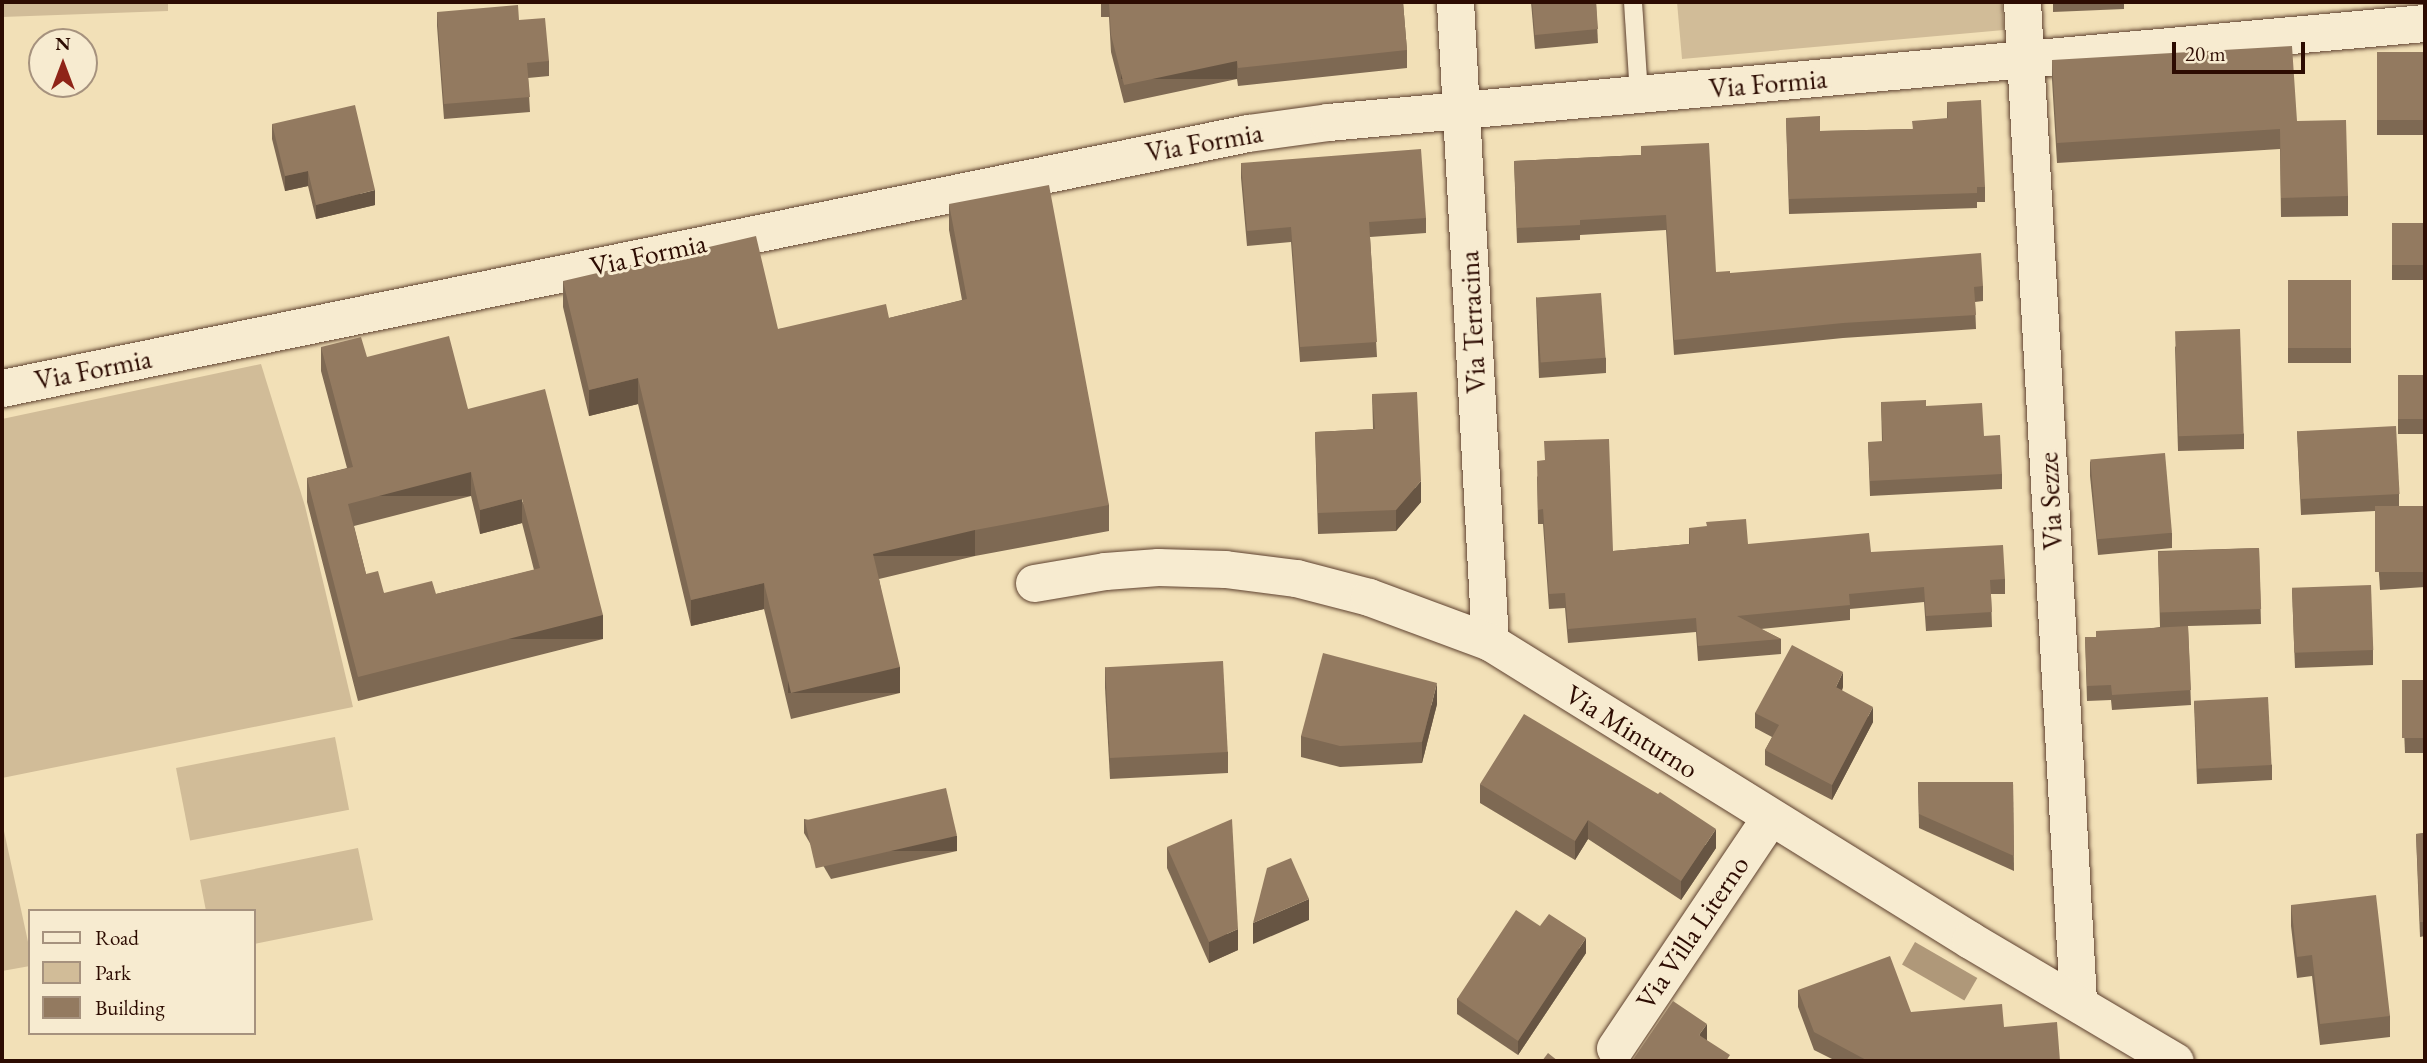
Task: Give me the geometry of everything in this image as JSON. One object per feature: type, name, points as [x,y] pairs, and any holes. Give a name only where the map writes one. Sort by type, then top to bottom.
[{"type":"street","name":"Via Terracina","points":[[1455,2],[1490,642]]},
{"type":"street","name":"Via Sezze","points":[[2022,2],[2078,1001]]},
{"type":"street","name":"Via Formia","points":[[2,388],[1198,141],[1300,125],[2425,23]]},
{"type":"street","name":"Via Minturno","points":[[1034,583],[1105,571],[1158,567],[1225,569],[1284,577],[1369,597],[1490,642],[1970,940],[2078,1001],[2175,1061]]},
{"type":"street","name":"Via Villa Literno","points":[[1615,1048],[1770,817]]},
{"type":"lane","points":[[1633,2],[1639,95]]},
{"type":"green space","points":[[2,2],[168,2],[168,11],[2,17]]},
{"type":"green space","points":[[1677,2],[2002,2],[2004,30],[1682,59]]},
{"type":"green space","points":[[261,364],[305,506],[353,707],[2,778],[2,419]]},
{"type":"green space","points":[[335,737],[349,810],[190,841],[176,768]]},
{"type":"green space","points":[[4,831],[28,942],[28,966],[2,971]]},
{"type":"green space","points":[[358,848],[373,920],[256,944],[256,909],[206,909],[200,880]]},
{"type":"shaded area","points":[[1915,942],[1977,978],[1964,1001],[1902,965]]},
{"type":"building","points":[[1109,2],[1403,2],[1407,50],[1238,68],[1237,61],[1124,85],[1111,35]]},
{"type":"building","points":[[1532,2],[1596,2],[1598,29],[1535,35]]},
{"type":"building","points":[[518,5],[519,20],[545,18],[549,61],[527,63],[530,97],[444,104],[437,12]]},
{"type":"building","points":[[2292,46],[2297,121],[2346,120],[2348,196],[2281,198],[2280,129],[2057,143],[2052,60]]},
{"type":"building","points":[[2377,52],[2425,52],[2425,120],[2377,120]]},
{"type":"building","points":[[1981,100],[1985,187],[1977,187],[1977,193],[1789,199],[1786,118],[1820,116],[1820,131],[1913,129],[1912,121],[1948,118],[1947,102]]},
{"type":"building","points":[[355,105],[375,190],[316,205],[308,171],[285,176],[272,124]]},
{"type":"building","points":[[1709,143],[1716,272],[1981,253],[1983,286],[1974,287],[1976,315],[1843,323],[1674,340],[1666,215],[1580,220],[1580,225],[1517,228],[1514,161],[1641,155],[1641,146]]},
{"type":"building","points":[[1421,149],[1426,218],[1369,222],[1377,342],[1300,347],[1291,227],[1247,231],[1241,163]]},
{"type":"building","points":[[1049,185],[1109,505],[975,530],[873,554],[900,667],[791,693],[764,583],[691,600],[638,378],[589,390],[563,281],[756,236],[778,329],[886,304],[889,318],[967,299],[949,204]]},
{"type":"building","points":[[2392,223],[2425,223],[2425,265],[2392,265]]},
{"type":"building","points":[[2288,280],[2351,280],[2351,348],[2288,348]]},
{"type":"building","points":[[1601,293],[1606,358],[1541,362],[1536,298]]},
{"type":"building","points":[[2240,329],[2244,434],[2179,436],[2175,331]]},
{"type":"building","points":[[449,336],[468,409],[545,389],[603,615],[358,677],[307,478],[353,467],[321,347],[361,337],[367,357]],"holes":[[[471,472],[480,510],[522,499],[540,568],[436,594],[432,581],[384,593],[378,571],[366,574],[348,504]]]},
{"type":"building","points":[[2398,375],[2425,375],[2425,419],[2398,419]]},
{"type":"building","points":[[1417,392],[1421,481],[1396,510],[1318,513],[1315,432],[1375,429],[1372,394]]},
{"type":"building","points":[[1926,400],[1926,406],[1982,403],[1984,436],[2000,435],[2002,474],[1870,481],[1868,442],[1883,441],[1881,402]]},
{"type":"building","points":[[2396,426],[2400,494],[2301,499],[2297,431]]},
{"type":"building","points":[[1609,439],[1613,551],[1690,544],[1689,528],[1707,526],[1706,522],[1746,519],[1748,544],[1869,533],[1871,552],[2003,545],[2005,579],[1990,580],[1992,612],[1926,616],[1924,587],[1849,594],[1850,605],[1737,616],[1781,639],[1698,646],[1696,618],[1568,629],[1565,593],[1549,594],[1543,509],[1538,510],[1537,461],[1545,460],[1544,441]]},
{"type":"building","points":[[2165,453],[2172,533],[2097,539],[2090,460]]},
{"type":"building","points":[[2375,506],[2425,506],[2425,572],[2375,572]]},
{"type":"building","points":[[2259,548],[2261,609],[2160,612],[2158,552]]},
{"type":"building","points":[[2371,585],[2373,650],[2294,653],[2292,588]]},
{"type":"building","points":[[2188,626],[2191,690],[2112,695],[2111,685],[2087,686],[2085,637],[2096,637],[2096,631]]},
{"type":"building","points":[[1792,645],[1843,672],[1836,687],[1873,707],[1832,785],[1765,750],[1779,725],[1755,713]]},
{"type":"building","points":[[1323,653],[1437,683],[1422,742],[1340,746],[1301,736]]},
{"type":"building","points":[[1223,661],[1228,752],[1110,758],[1105,667]]},
{"type":"building","points":[[2402,680],[2425,680],[2425,738],[2402,738]]},
{"type":"building","points":[[2268,697],[2272,765],[2198,769],[2194,701]]},
{"type":"building","points":[[1524,714],[1658,794],[1660,792],[1716,829],[1681,881],[1588,820],[1575,841],[1480,784]]},
{"type":"building","points":[[1918,782],[2013,782],[2014,856],[1919,814]]},
{"type":"building","points":[[946,788],[957,836],[816,868],[805,821]]},
{"type":"building","points":[[1232,819],[1238,929],[1209,942],[1167,847]]},
{"type":"building","points":[[2425,833],[2425,922],[2420,922],[2416,834]]},
{"type":"building","points":[[1291,858],[1309,899],[1253,923],[1267,868]]},
{"type":"building","points":[[2376,895],[2390,1016],[2320,1024],[2312,955],[2297,957],[2291,905]]},
{"type":"building","points":[[1516,910],[1540,926],[1549,914],[1586,938],[1518,1041],[1457,999]]},
{"type":"building","points":[[1890,956],[1911,1012],[2002,1004],[2004,1027],[2057,1022],[2060,1061],[1868,1061],[1814,1032],[1798,990]]},
{"type":"building","points":[[1673,1001],[1707,1024],[1699,1035],[1730,1055],[1726,1061],[1632,1061]]},
{"type":"building","points":[[1548,1053],[1558,1061],[1542,1061]]}]
